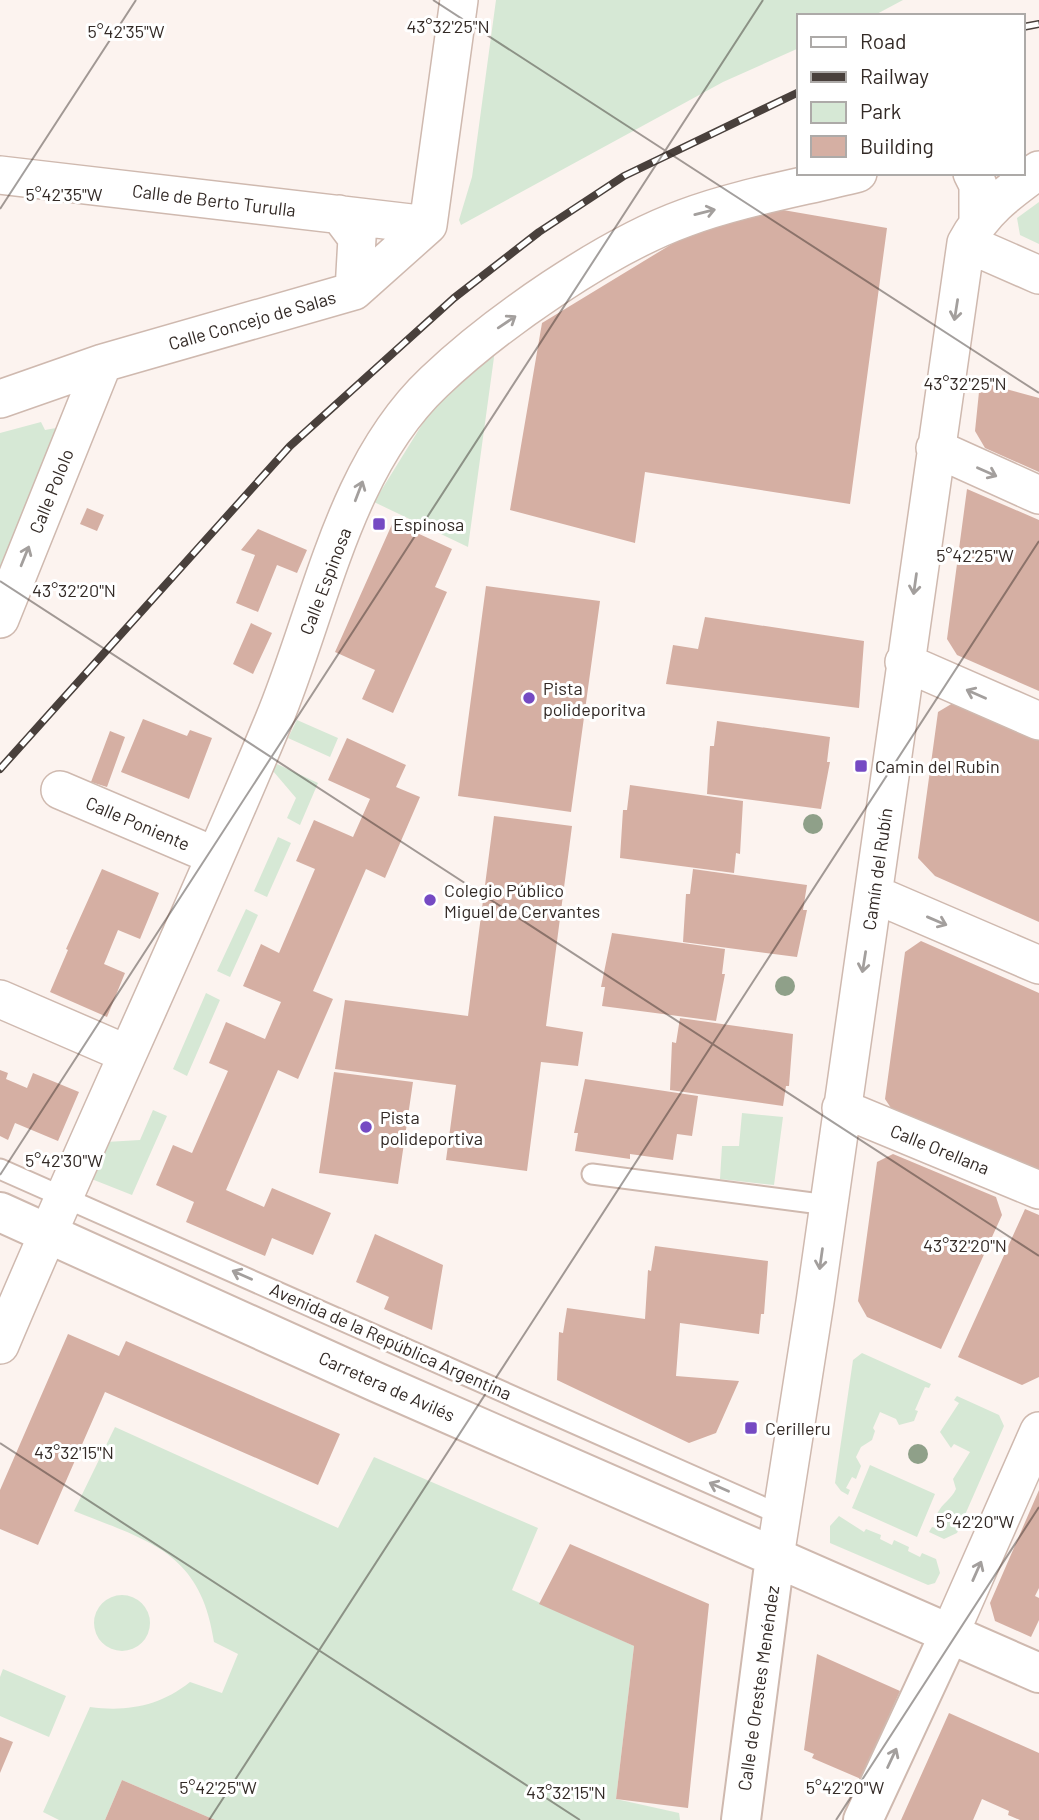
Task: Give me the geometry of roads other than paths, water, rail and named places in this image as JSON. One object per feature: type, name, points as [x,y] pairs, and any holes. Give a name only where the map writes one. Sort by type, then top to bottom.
[{"type":"street","points":[[428,225],[459,0]]},
{"type":"street","points":[[972,231],[994,203],[1039,170]]},
{"type":"street","name":"Calle de Berto Turulla","points":[[0,175],[428,225]]},
{"type":"street","name":"Calle Espinosa","points":[[0,1345],[275,718],[363,480],[395,426],[432,383],[484,339],[623,247],[686,217],[850,175]]},
{"type":"street","points":[[972,231],[978,185],[973,175]]},
{"type":"street","points":[[339,214],[357,239],[354,291]]},
{"type":"street","name":"Calle Concejo de Salas","points":[[0,399],[103,363],[354,291],[428,225]]},
{"type":"street","points":[[972,231],[1039,275]]},
{"type":"street","name":"Camín del Rubín","points":[[775,1557],[874,894],[935,448],[972,231]]},
{"type":"street","name":"Calle Pololo","points":[[0,619],[103,363]]},
{"type":"street","points":[[935,448],[1039,495]]},
{"type":"street","points":[[904,662],[1039,721]]},
{"type":"street","name":"Calle Poniente","points":[[61,790],[215,856]]},
{"type":"street","points":[[874,894],[1039,965]]},
{"type":"street","points":[[0,999],[127,1054]]},
{"type":"street","name":"Calle Orellana","points":[[841,1108],[1039,1189]]},
{"type":"street","name":"Carretera de Avilés","points":[[0,1212],[376,1382],[775,1557]]},
{"type":"street","points":[[863,1820],[950,1633],[1039,1431]]},
{"type":"street","points":[[775,1557],[1039,1673]]},
{"type":"street","name":"Calle de Orestes Menéndez","points":[[741,1820],[775,1557]]},
{"type":"lane","name":"Avenida de la República Argentina","points":[[0,1169],[781,1515]]},
{"type":"lane","points":[[592,1174],[828,1205]]},
{"type":"railway","points":[[1025,27],[1039,24]]},
{"type":"railway","points":[[0,769],[290,446],[454,298],[539,232],[624,176],[797,93]]},
{"type":"place","name":"Espinosa","points":[[379,524]]},
{"type":"place","name":"Pista polideporitva","points":[[529,698]]},
{"type":"place","name":"Camin del Rubin","points":[[861,766]]},
{"type":"place","name":"Colegio Público Miguel de Cervantes","points":[[430,900]]},
{"type":"place","name":"Pista polideportiva","points":[[366,1127]]},
{"type":"place","name":"Cerilleru","points":[[751,1428]]}]
